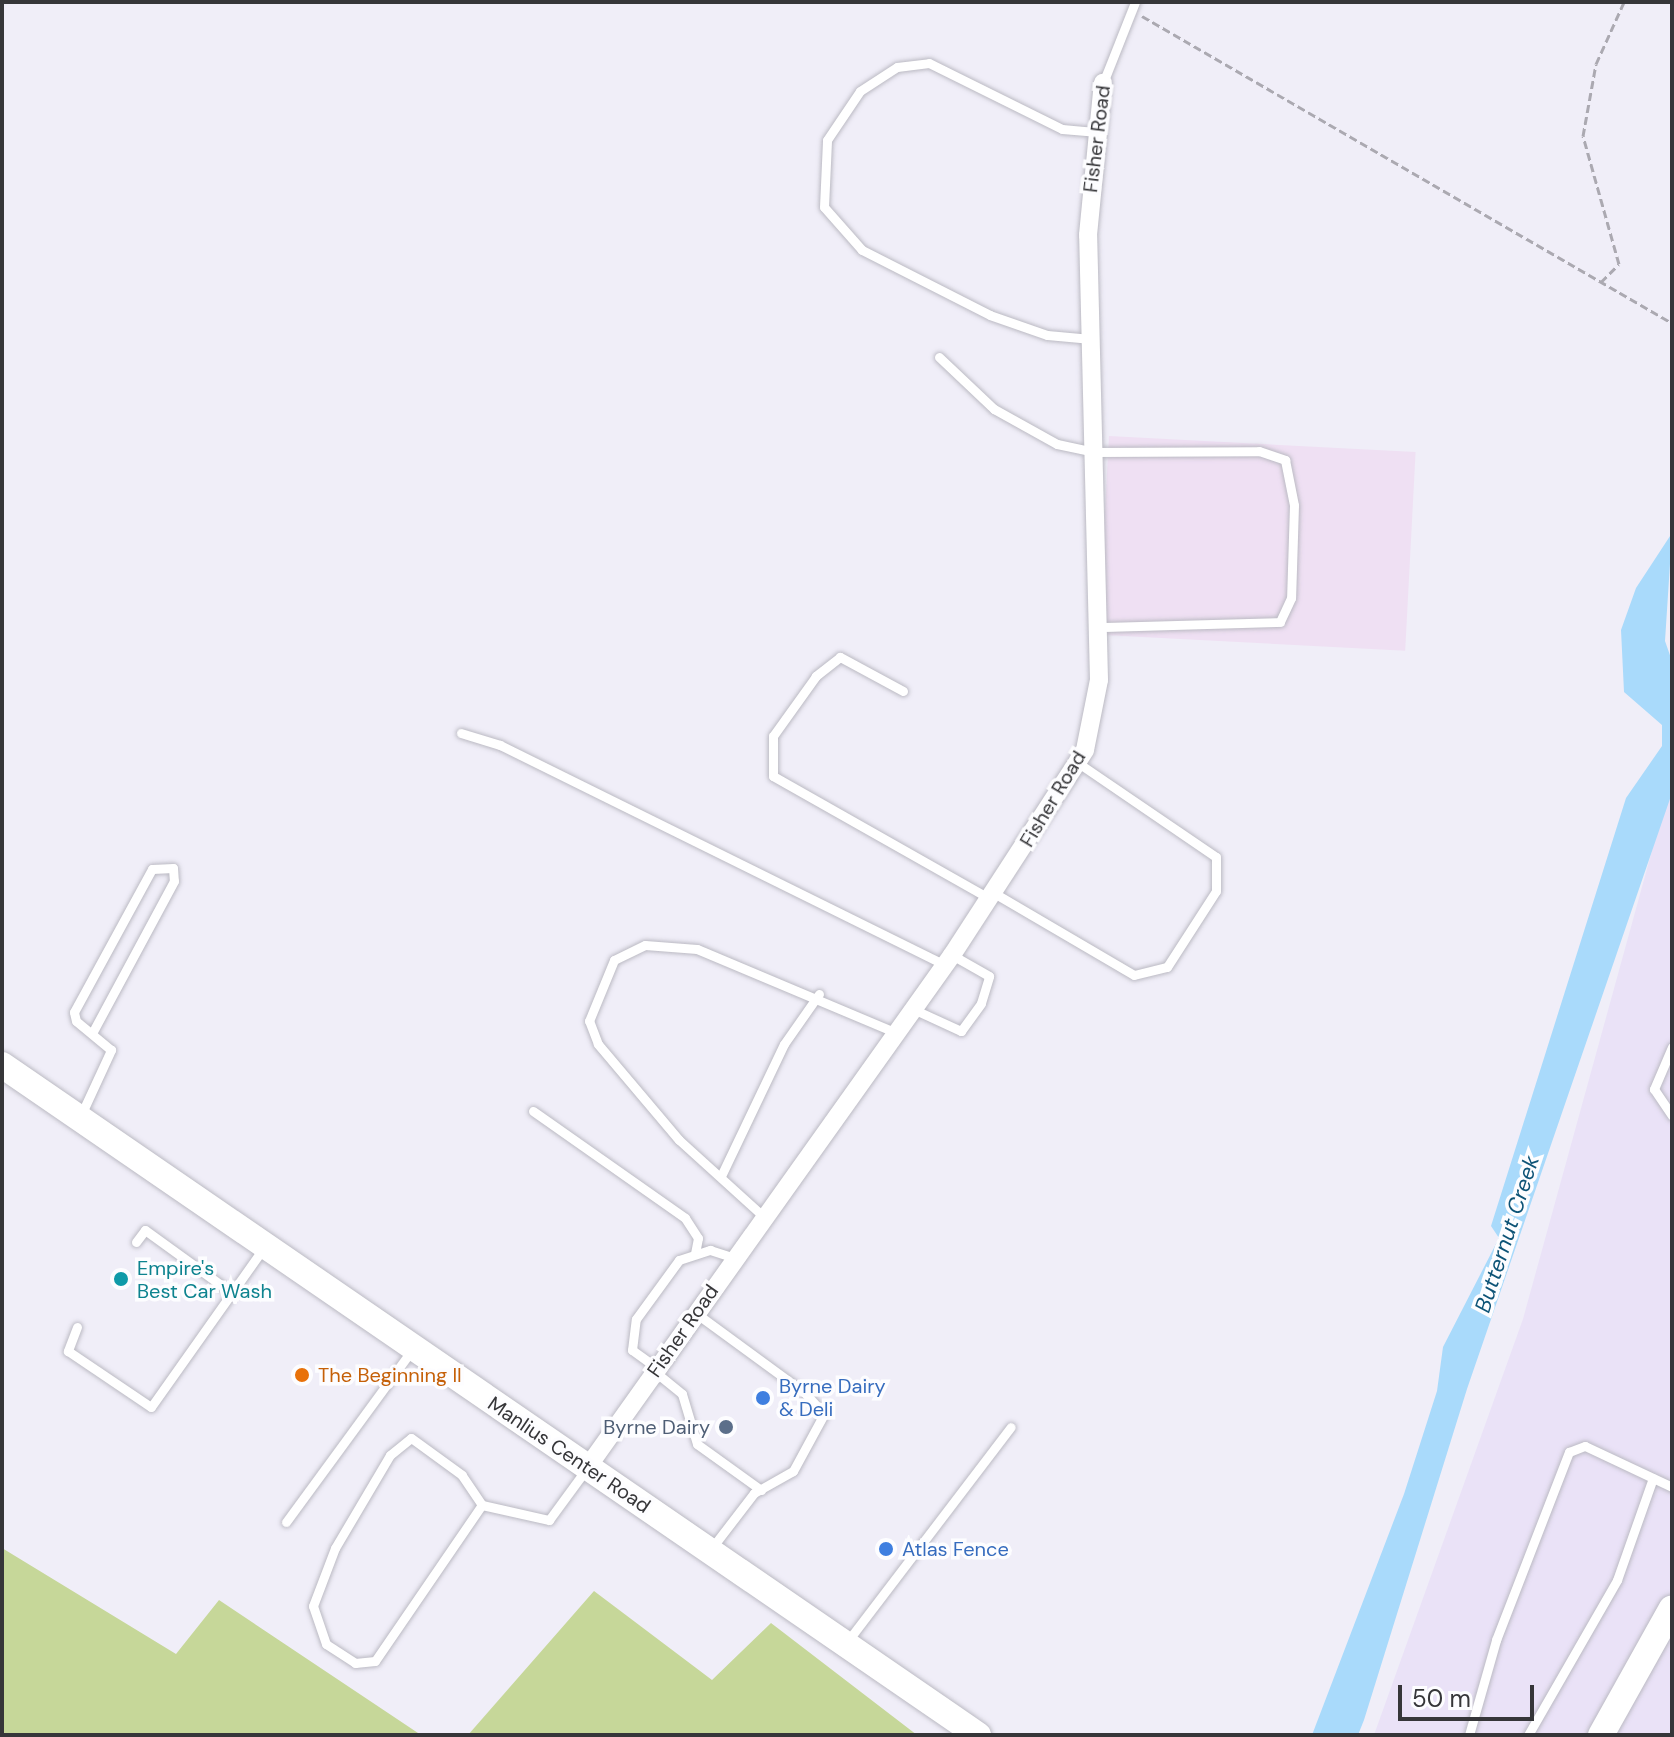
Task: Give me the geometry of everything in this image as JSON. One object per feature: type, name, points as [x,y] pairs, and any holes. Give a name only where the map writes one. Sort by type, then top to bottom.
[{"type":"main road","name":"Manlius Center Road","points":[[4,1071],[80,1119],[978,1735]]},
{"type":"main road","points":[[1601,1735],[1672,1608]]},
{"type":"street","name":"Fisher Road","points":[[587,1468],[948,960],[1078,763],[1093,722],[1100,627],[1091,339],[1095,132],[1103,83]]},
{"type":"lane","name":"Fisher Road","points":[[1103,83],[1133,6]]},
{"type":"lane","points":[[1091,339],[1047,335],[990,315],[862,250],[824,207],[827,140],[860,91],[897,67],[929,63],[1062,129],[1095,132]]},
{"type":"lane","points":[[939,357],[994,409],[1057,444],[1095,452],[1270,453],[1285,460],[1294,505],[1291,598],[1280,622],[1252,629],[1100,627]]},
{"type":"lane","points":[[903,691],[840,657],[816,676],[773,736],[773,776],[1134,975],[1167,967],[1216,891],[1216,857],[1078,763]]},
{"type":"lane","points":[[461,733],[500,745],[948,960],[989,976],[981,1003],[961,1031],[913,1009]]},
{"type":"lane","points":[[80,1119],[111,1050],[92,1033],[74,1012],[152,869],[173,868],[174,881],[92,1033]]},
{"type":"lane","points":[[764,1217],[721,1176],[598,1044],[589,1021],[614,960],[645,945],[697,949],[819,994],[897,1033]]},
{"type":"lane","points":[[721,1176],[784,1044],[819,994]]},
{"type":"lane","points":[[1672,1047],[1654,1089],[1672,1116]]},
{"type":"lane","points":[[533,1111],[685,1218],[698,1238],[695,1254]]},
{"type":"lane","points":[[136,1242],[145,1230],[232,1293]]},
{"type":"lane","points":[[77,1327],[68,1351],[151,1407],[265,1246]]},
{"type":"lane","points":[[735,1258],[695,1254],[679,1260],[629,1338],[632,1350],[682,1394],[697,1444],[761,1490]]},
{"type":"lane","points":[[695,1313],[824,1414],[793,1471],[740,1506],[709,1552]]},
{"type":"lane","points":[[286,1522],[413,1348]]},
{"type":"lane","points":[[845,1644],[1011,1427]]},
{"type":"lane","points":[[482,1505],[375,1661],[355,1663],[326,1644],[313,1606],[335,1548],[390,1455],[411,1438],[462,1475],[482,1505],[549,1520],[587,1468]]},
{"type":"lane","points":[[1469,1735],[1496,1640],[1569,1452],[1585,1446],[1672,1487]]},
{"type":"lane","points":[[1528,1735],[1617,1580],[1653,1478]]},
{"type":"path","points":[[1601,282],[1619,264],[1583,136],[1596,64],[1624,2]]},
{"type":"path","points":[[1133,6],[1672,323]]},
{"type":"shaded area","points":[[1109,436],[1416,452],[1405,651],[1099,635]]},
{"type":"shaded area","points":[[1672,778],[1672,1735],[1374,1735],[1523,1319]]},
{"type":"green space","points":[[2,1548],[176,1654],[219,1600],[421,1735],[2,1735]]},
{"type":"green space","points":[[594,1591],[712,1680],[771,1623],[917,1735],[468,1735]]},
{"type":"water","name":"Butternut Creek","points":[[1672,533],[1665,641],[1672,661],[1672,793],[1467,1389],[1364,1720],[1358,1735],[1312,1735],[1404,1494],[1437,1391],[1443,1347],[1499,1238],[1491,1226],[1626,798],[1662,746],[1662,725],[1624,692],[1621,630],[1636,588]]},
{"type":"place","name":"Empire's Best Car Wash","points":[[121,1279]]},
{"type":"place","name":"The Beginning II","points":[[302,1375]]},
{"type":"place","name":"Byrne Dairy & Deli","points":[[763,1398]]},
{"type":"place","name":"Byrne Dairy","points":[[726,1427]]},
{"type":"place","name":"Atlas Fence","points":[[886,1549]]}]
